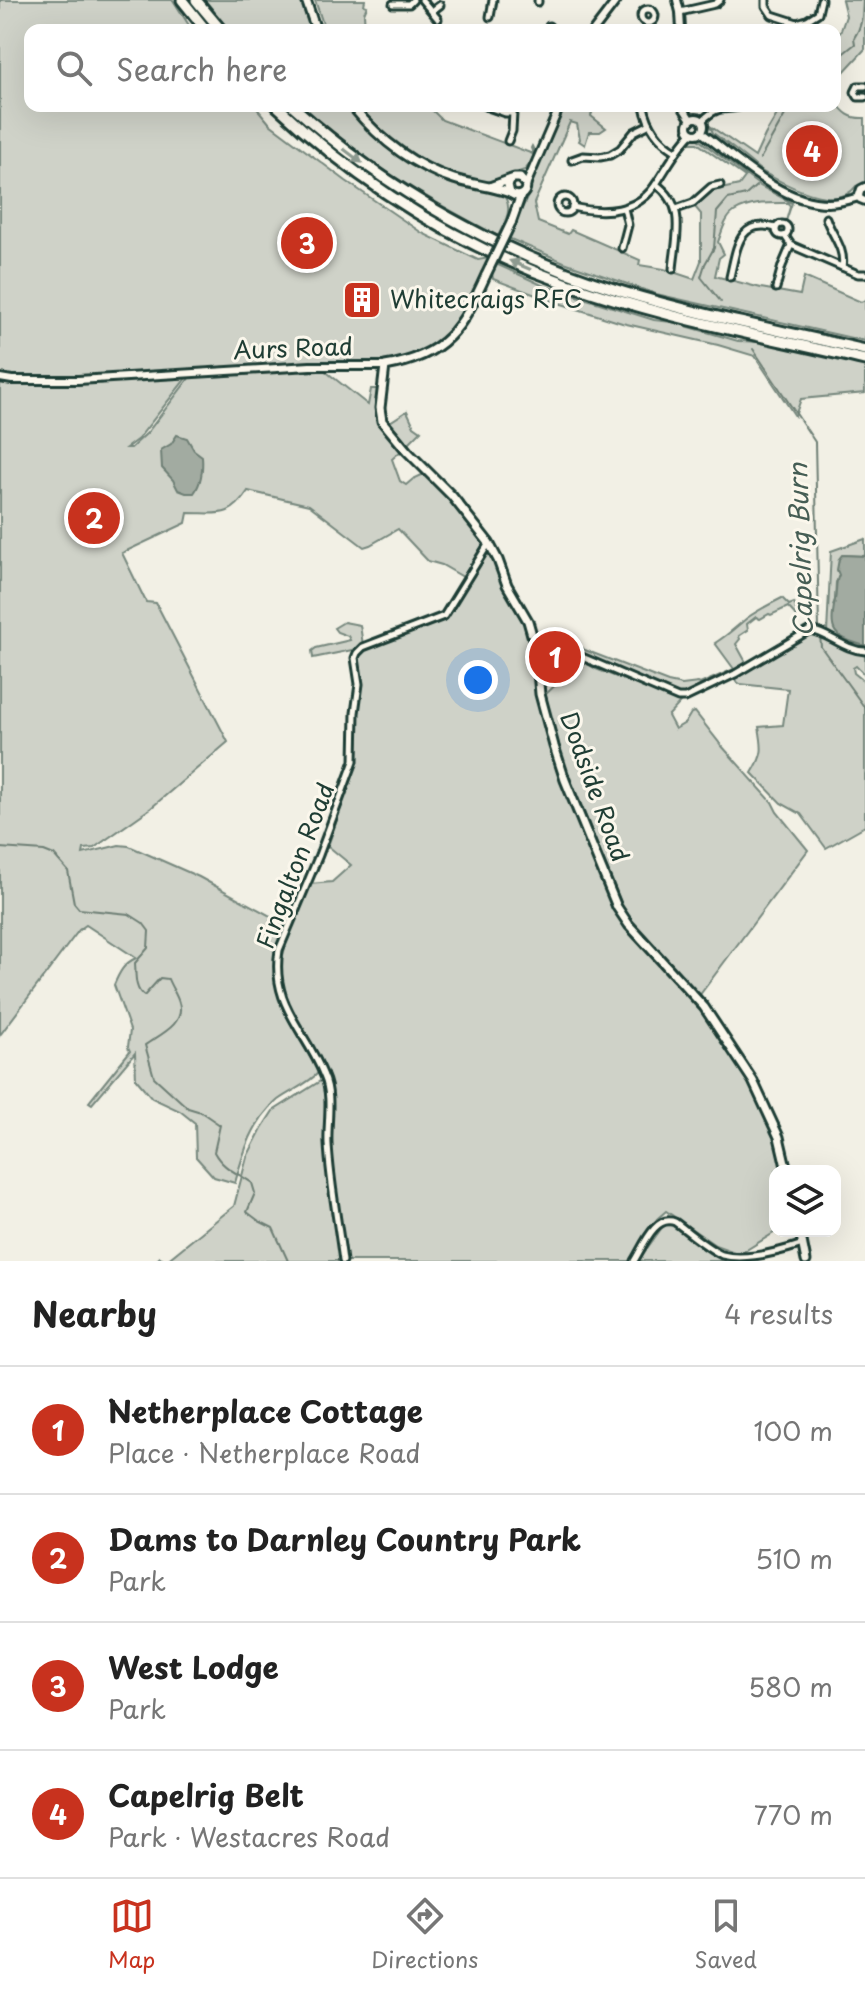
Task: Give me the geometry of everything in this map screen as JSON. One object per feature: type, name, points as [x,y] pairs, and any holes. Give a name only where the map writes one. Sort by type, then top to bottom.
[{"type":"highway","points":[[182,0],[201,24]]},
{"type":"highway","points":[[196,0],[216,24]]},
{"type":"highway","points":[[284,112],[329,152],[379,188],[432,221],[502,258],[564,283],[628,303],[865,360]]},
{"type":"highway","points":[[300,112],[349,153],[422,202],[478,233],[537,260],[655,301],[865,350]]},
{"type":"main road","points":[[306,0],[314,24]]},
{"type":"main road","points":[[358,112],[379,135],[424,166],[454,179],[515,195],[525,191],[526,185],[523,180],[514,179],[490,187]]},
{"type":"main road","points":[[514,179],[508,188],[515,195]]},
{"type":"main road","name":"Aurs Road","points":[[385,366],[420,357],[451,336],[470,309],[511,223],[515,195]]},
{"type":"main road","name":"Dodside Road","points":[[385,366],[380,408],[382,421],[452,496],[489,543],[507,585],[528,621],[533,636],[540,694],[554,746],[617,907],[629,925],[704,1007],[753,1081],[779,1137],[786,1165]]},
{"type":"main road","points":[[801,1237],[806,1261]]},
{"type":"street","points":[[393,4],[409,4],[413,0]]},
{"type":"street","points":[[422,0],[438,19]]},
{"type":"street","points":[[490,17],[493,0]]},
{"type":"street","points":[[599,24],[617,0]]},
{"type":"street","points":[[677,0],[681,24]]},
{"type":"street","points":[[691,0],[697,8]]},
{"type":"street","points":[[680,12],[720,0]]},
{"type":"street","points":[[766,0],[772,15],[797,23],[818,13],[821,0]]},
{"type":"street","points":[[432,11],[440,5]]},
{"type":"street","points":[[818,13],[824,18]]},
{"type":"street","points":[[865,86],[858,86],[855,92],[858,97],[865,97]]},
{"type":"street","points":[[502,112],[513,113],[508,141]]},
{"type":"street","points":[[526,185],[557,112]]},
{"type":"street","points":[[646,112],[658,138],[676,151]]},
{"type":"street","points":[[686,112],[691,120]]},
{"type":"street","points":[[702,121],[711,112]]},
{"type":"street","points":[[696,118],[702,121],[704,128],[701,132],[692,133],[688,127],[691,120],[696,118]]},
{"type":"street","points":[[572,160],[616,152],[634,132],[650,124]]},
{"type":"street","points":[[701,132],[787,194],[808,201],[842,202],[862,199],[860,191],[865,187]]},
{"type":"street","points":[[572,207],[598,212],[624,208],[643,199],[692,133]]},
{"type":"street","points":[[581,146],[583,156]]},
{"type":"street","points":[[514,179],[534,166]]},
{"type":"street","points":[[708,177],[711,187]]},
{"type":"street","points":[[656,184],[672,199],[676,209],[673,269]]},
{"type":"street","points":[[676,209],[693,203],[711,187],[720,185]]},
{"type":"street","points":[[622,248],[628,225],[624,208]]},
{"type":"street","points":[[826,218],[842,253],[842,267]]},
{"type":"street","points":[[776,228],[780,224],[786,225],[788,231],[785,236]]},
{"type":"street","points":[[730,277],[739,241],[748,230],[758,225],[776,228]]},
{"type":"street","points":[[821,230],[829,227]]},
{"type":"street","points":[[776,228],[777,234],[785,236],[791,245],[858,274],[865,274]]},
{"type":"street","points":[[625,240],[634,243]]},
{"type":"street","points":[[776,288],[781,260],[791,245]]},
{"type":"street","points":[[665,254],[674,255]]},
{"type":"street","points":[[726,257],[735,258]]},
{"type":"street","name":"Aurs Road","points":[[0,378],[78,380],[310,366],[385,366]]},
{"type":"street","name":"Fingalton Road","points":[[343,1261],[328,1143],[328,1087],[279,988],[279,950],[354,761],[359,684],[357,653],[363,647],[444,616],[489,543]]},
{"type":"street","points":[[533,636],[678,698],[685,698],[735,674],[810,630],[852,649],[865,651]]},
{"type":"street","points":[[634,1261],[656,1227],[665,1219],[670,1219],[720,1254],[731,1258],[757,1257],[803,1244]]},
{"type":"shaded area","points":[[0,0],[173,0],[188,24],[24,24],[24,112],[260,112],[270,124],[346,181],[422,233],[478,260],[495,257],[479,292],[444,342],[398,364],[214,371],[187,377],[138,439],[126,448],[131,448],[147,433],[190,377],[324,370],[368,405],[371,389],[378,389],[378,421],[402,450],[392,459],[400,481],[406,485],[424,474],[445,493],[484,543],[463,577],[428,561],[398,529],[364,547],[309,505],[248,491],[229,510],[188,513],[186,523],[122,553],[146,602],[156,603],[228,742],[151,808],[94,848],[84,849],[83,854],[119,845],[129,846],[199,877],[285,924],[276,948],[275,982],[293,1029],[319,1072],[278,1100],[262,1117],[246,1149],[235,1183],[214,1177],[196,1157],[195,1123],[180,1111],[152,1098],[136,1079],[135,1053],[92,1104],[89,1102],[130,1051],[130,1030],[114,985],[122,969],[136,958],[86,925],[79,930],[0,1035]]},
{"type":"shaded area","points":[[205,0],[303,0],[311,24],[224,24]]},
{"type":"shaded area","points":[[315,0],[365,0],[365,24],[323,24]]},
{"type":"shaded area","points":[[842,0],[865,0],[865,49],[841,75],[841,30],[846,16]]},
{"type":"shaded area","points":[[841,109],[855,117],[865,118],[865,184],[836,197],[810,194],[763,172],[713,133],[710,126],[755,157],[778,112],[841,112]]},
{"type":"shaded area","points":[[308,112],[353,112],[379,140],[417,168],[445,180],[501,194],[507,201],[508,211],[498,236],[445,208],[347,144]]},
{"type":"shaded area","points":[[364,112],[434,112],[442,120],[533,154],[532,146],[534,155],[525,170],[485,182],[440,168],[414,154]]},
{"type":"shaded area","points":[[560,112],[592,112],[591,116],[606,128],[600,132],[589,132],[585,145],[579,141],[577,124],[570,122],[534,203],[538,222],[568,234],[571,230],[640,260],[639,265],[694,279],[701,261],[701,214],[695,207],[708,192],[739,185],[745,177],[697,143],[688,143],[691,139],[698,139],[760,186],[792,203],[786,221],[790,207],[788,203],[754,205],[731,215],[718,242],[724,254],[719,258],[715,276],[800,295],[804,277],[861,302],[865,300],[865,341],[656,294],[564,262],[508,238],[528,196]]},
{"type":"shaded area","points":[[496,264],[542,285],[654,320],[672,322],[738,341],[764,342],[865,366],[865,393],[801,399],[795,416],[755,356],[622,323],[549,300],[493,279]]},
{"type":"shaded area","points":[[407,411],[414,426],[421,431],[408,444],[390,422]]},
{"type":"shaded area","points":[[177,435],[187,438],[202,456],[201,475],[194,493],[178,490],[162,468],[161,450],[171,444]]},
{"type":"shaded area","points":[[865,539],[865,556],[844,555],[833,605],[865,646],[865,675],[856,666],[853,668],[854,673],[865,682],[865,826],[826,848],[801,814],[781,803],[752,773],[762,751],[759,727],[783,725],[788,689],[740,684],[732,678],[807,634],[825,639],[831,551]]},
{"type":"shaded area","points":[[490,552],[503,587],[524,615],[532,640],[538,698],[554,758],[618,915],[699,1006],[758,1099],[774,1137],[781,1165],[769,1165],[769,1236],[740,1254],[715,1245],[666,1211],[657,1219],[630,1261],[345,1261],[332,1164],[339,1261],[166,1261],[234,1206],[247,1157],[273,1111],[322,1080],[331,1141],[331,1100],[327,1078],[284,997],[280,966],[310,884],[332,882],[351,865],[328,846],[358,758],[358,658],[363,650],[445,619],[484,553]]},
{"type":"shaded area","points":[[842,555],[865,556],[865,646],[839,636],[833,626],[837,570]]},
{"type":"shaded area","points":[[782,598],[789,605],[794,603],[799,619],[788,607],[760,619],[756,617],[747,624],[748,630],[739,636],[736,644],[747,664],[686,695],[600,663],[539,635],[558,633],[585,650],[668,682],[700,684],[734,669],[715,643],[751,615]]},
{"type":"shaded area","points":[[344,622],[360,625],[363,645],[313,658],[312,651],[316,648],[350,640],[334,628]]},
{"type":"shaded area","points":[[581,660],[596,669],[681,702],[668,716],[675,729],[695,712],[772,802],[808,850],[699,996],[626,915],[567,771],[544,696]]},
{"type":"shaded area","points":[[666,1222],[672,1222],[702,1248],[726,1261],[638,1261]]},
{"type":"waterway","name":"Capelrig Burn","points":[[841,55],[855,44],[863,0]]},
{"type":"waterway","name":"Capelrig Burn","points":[[760,159],[787,112]]},
{"type":"waterway","name":"Capelrig Burn","points":[[721,302],[701,277],[714,248],[717,212],[728,199],[746,195],[756,186]]},
{"type":"waterway","name":"Capelrig Burn","points":[[753,349],[815,442],[819,629]]},
{"type":"waterway","name":"Capelrig Burn","points":[[820,635],[821,647],[865,708]]},
{"type":"waterway","points":[[0,848],[44,851],[54,855],[68,871],[74,903],[79,909],[129,914],[149,931],[148,948],[135,963],[139,989],[144,996],[160,978],[168,979],[180,1010],[175,1023],[145,1045],[154,1077],[188,1108],[201,1112],[220,1125],[214,1152],[226,1167],[252,1183],[255,1193],[247,1212],[273,1228],[288,1261]]},
{"type":"place","name":"Capelrig Belt","points":[[812,151]]},
{"type":"place","name":"West Lodge","points":[[307,243]]},
{"type":"place","name":"Whitecraigs RFC","points":[[362,300]]},
{"type":"place","name":"Dams to Darnley Country Park","points":[[94,518]]},
{"type":"place","name":"Netherplace Cottage","points":[[555,657]]}]
